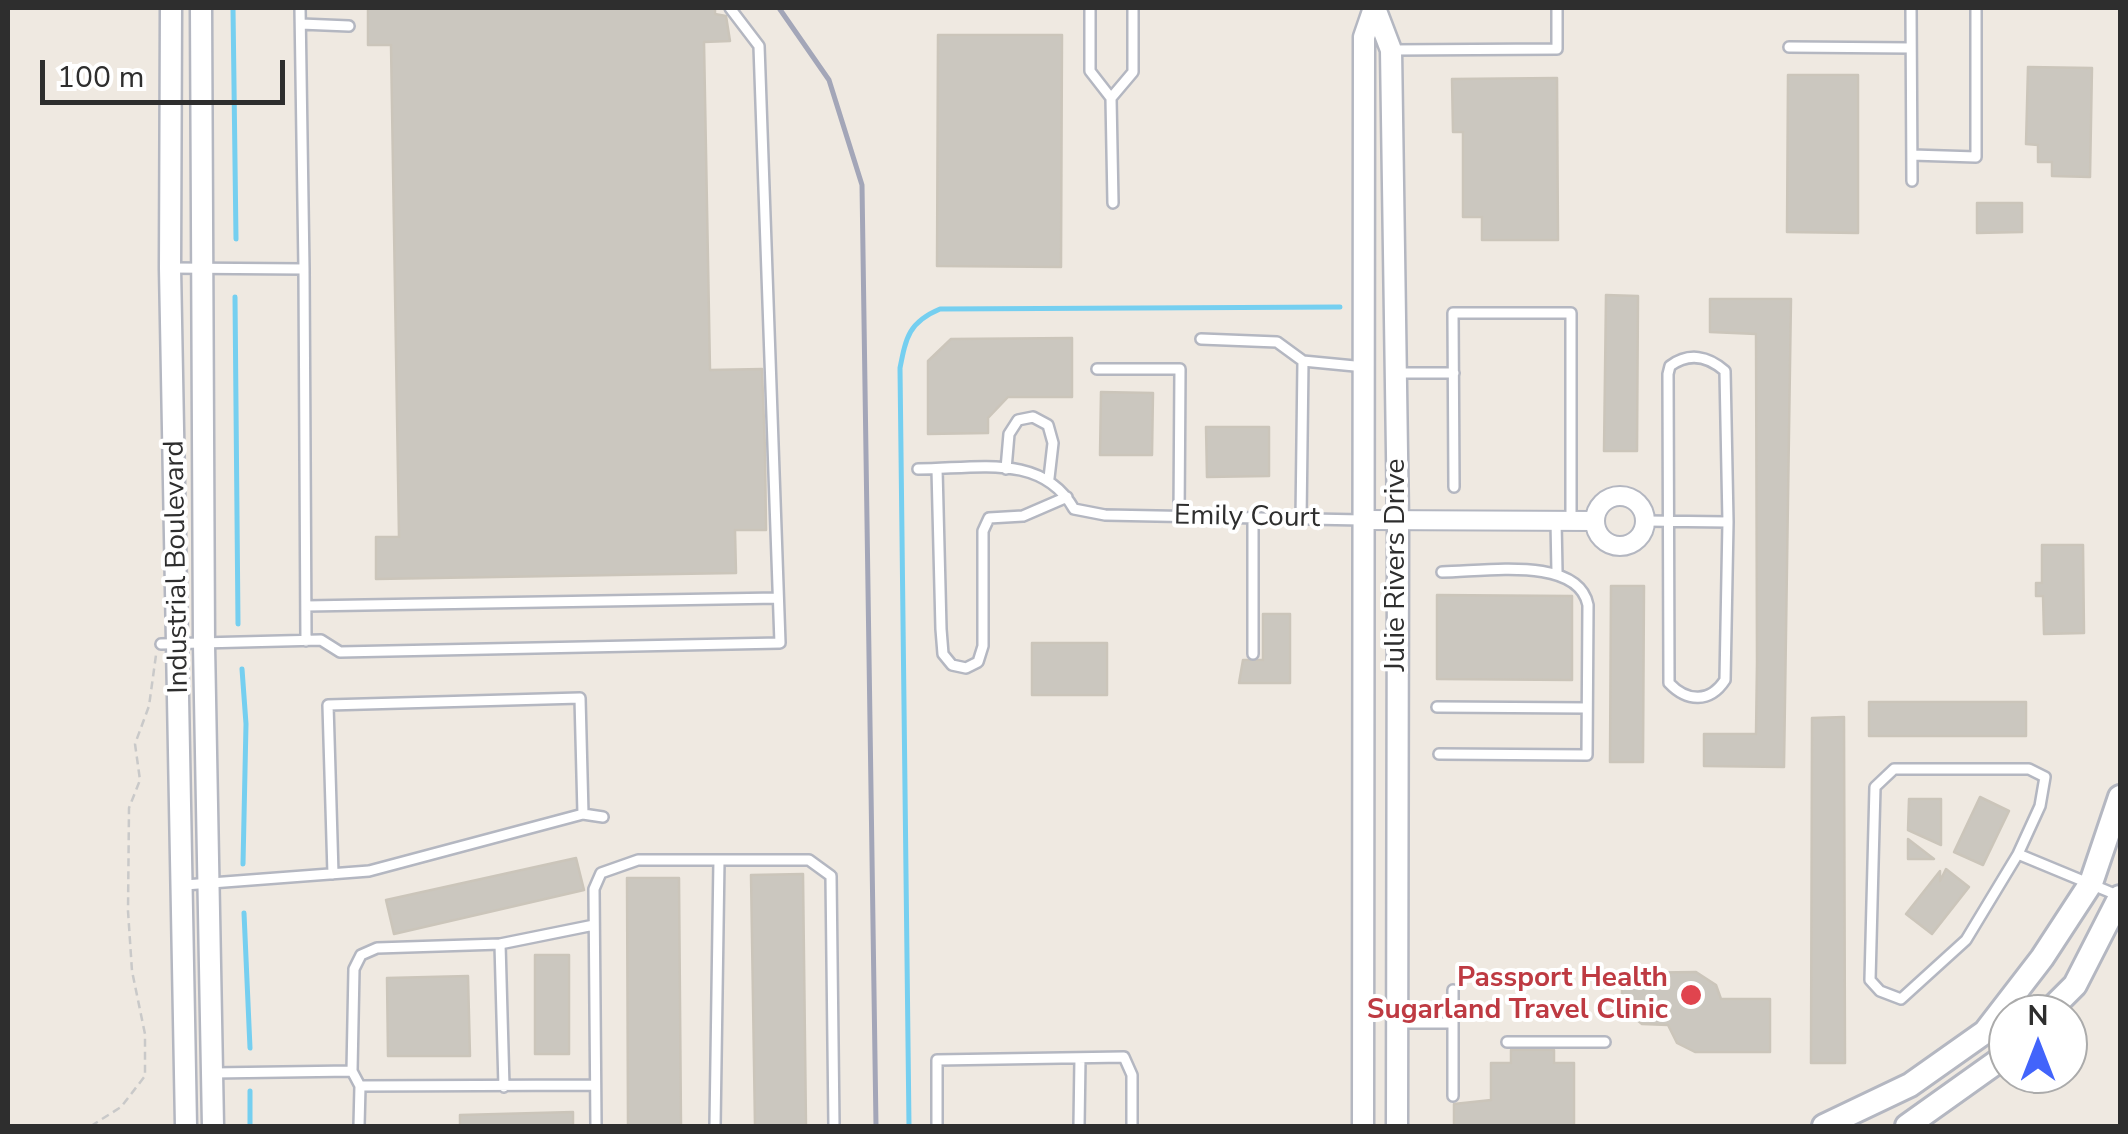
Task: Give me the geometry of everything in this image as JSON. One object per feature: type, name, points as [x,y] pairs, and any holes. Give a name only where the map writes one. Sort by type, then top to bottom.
[{"type":"main road","points":[[1824,1126],[1910,1085],[1985,1032],[2042,958],[2091,883],[2120,797]]},
{"type":"main road","points":[[2065,994],[2075,984],[2119,905]]},
{"type":"main road","points":[[1907,1126],[1988,1068]]},
{"type":"street","name":"Industrial Boulevard","points":[[170,8],[170,644],[184,885],[186,1126]]},
{"type":"street","name":"Industrial Boulevard","points":[[200,8],[204,645],[214,1126]]},
{"type":"street","name":"Julie Rivers Drive","points":[[1374,8],[1389,43],[1398,520],[1398,1126]]},
{"type":"street","name":"Julie Rivers Drive","points":[[1364,1126],[1364,36],[1374,8]]},
{"type":"street","points":[[1389,43],[1395,8]]},
{"type":"street","points":[[1365,367],[1395,373]]},
{"type":"street","name":"Emily Court","points":[[1365,520],[1595,521],[1605,500],[1620,496],[1641,506],[1646,521]]},
{"type":"street","points":[[1595,521],[1608,543],[1624,546],[1640,537],[1646,521]]},
{"type":"street","points":[[1363,808],[1396,806]]},
{"type":"lane","points":[[300,8],[306,641]]},
{"type":"lane","points":[[170,644],[321,640],[340,652],[780,642],[758,46],[730,8]]},
{"type":"lane","points":[[1090,8],[1090,72],[1111,98],[1113,204]]},
{"type":"lane","points":[[1111,98],[1133,72],[1133,8]]},
{"type":"lane","points":[[1389,43],[1557,49],[1557,8]]},
{"type":"lane","points":[[1911,8],[1912,182]]},
{"type":"lane","points":[[1912,155],[1976,156],[1976,8]]},
{"type":"lane","points":[[301,24],[348,26]]},
{"type":"lane","points":[[1789,47],[1912,48]]},
{"type":"lane","points":[[170,268],[304,269]]},
{"type":"lane","points":[[1454,487],[1453,314],[1572,314],[1564,521],[1556,572]]},
{"type":"lane","points":[[1201,339],[1277,342],[1303,361],[1365,367]]},
{"type":"lane","points":[[1693,357],[1725,371],[1728,522],[1725,680],[1718,692],[1700,698],[1680,695],[1669,683],[1668,374],[1670,366],[1693,357]]},
{"type":"lane","points":[[1301,520],[1303,361]]},
{"type":"lane","points":[[1098,369],[1180,369],[1179,518]]},
{"type":"lane","points":[[1395,373],[1454,374]]},
{"type":"lane","points":[[918,470],[1006,469],[1049,478],[1053,443],[1048,425],[1033,417],[1018,420],[1009,434],[1006,469]]},
{"type":"lane","points":[[937,470],[943,654],[952,665],[966,668],[978,662],[983,646],[982,531],[989,518],[1023,516],[1067,497]]},
{"type":"lane","name":"Emily Court","points":[[1049,478],[1074,509],[1105,515],[1365,520]]},
{"type":"lane","points":[[1253,520],[1253,654]]},
{"type":"lane","points":[[1646,521],[1728,522]]},
{"type":"lane","points":[[1440,754],[1587,755],[1586,595],[1570,576],[1556,572],[1442,572]]},
{"type":"lane","points":[[306,606],[778,598]]},
{"type":"lane","points":[[333,874],[328,705],[580,698],[583,814]]},
{"type":"lane","points":[[1436,707],[1587,708]]},
{"type":"lane","points":[[1894,768],[2029,768],[2045,777],[2040,806],[2018,854],[1966,940],[1901,998],[1880,992],[1870,980],[1875,786],[1894,768]]},
{"type":"lane","points":[[184,885],[369,871],[583,814],[603,816]]},
{"type":"lane","points":[[2018,854],[2091,883],[2119,905]]},
{"type":"lane","points":[[596,1126],[594,889],[601,873],[638,860],[809,860],[831,876],[834,1126]]},
{"type":"lane","points":[[714,1126],[719,860]]},
{"type":"lane","points":[[360,1126],[360,1086],[352,1071],[354,969],[361,954],[377,948],[500,944],[594,924]]},
{"type":"lane","points":[[500,944],[504,1087]]},
{"type":"lane","points":[[1453,990],[1453,1096]]},
{"type":"lane","points":[[1397,1023],[1453,1023]]},
{"type":"lane","points":[[1507,1042],[1605,1042]]},
{"type":"lane","points":[[1079,1126],[1080,1058]]},
{"type":"lane","points":[[937,1126],[937,1060],[1080,1058],[1124,1058],[1132,1076],[1132,1126]]},
{"type":"lane","points":[[214,1073],[352,1071]]},
{"type":"lane","points":[[360,1086],[594,1085]]},
{"type":"path","points":[[91,1126],[121,1107],[144,1076],[146,1046],[132,972],[128,911],[128,808],[140,780],[134,744],[149,706],[153,665],[170,644]]},
{"type":"building","points":[[368,8],[715,8],[715,14],[726,16],[730,41],[704,42],[710,370],[762,369],[765,449],[766,530],[735,530],[736,573],[376,579],[376,537],[399,537],[391,45],[368,45]]},
{"type":"building","points":[[938,35],[1062,35],[1061,267],[937,266]]},
{"type":"building","points":[[2028,67],[2092,68],[2090,177],[2052,176],[2052,162],[2038,162],[2038,145],[2026,144]]},
{"type":"building","points":[[1788,75],[1858,75],[1858,233],[1787,232]]},
{"type":"building","points":[[1557,78],[1558,240],[1482,240],[1482,217],[1463,217],[1463,132],[1453,132],[1452,79]]},
{"type":"building","points":[[1977,203],[2022,203],[2022,232],[1977,233]]},
{"type":"building","points":[[1606,295],[1638,296],[1637,451],[1604,451]]},
{"type":"building","points":[[1710,299],[1791,299],[1784,767],[1704,766],[1704,734],[1756,734],[1757,662],[1756,334],[1710,332]]},
{"type":"building","points":[[1072,338],[1072,397],[1008,397],[988,418],[988,433],[928,434],[928,361],[951,339]]},
{"type":"building","points":[[1101,392],[1153,393],[1152,455],[1100,455]]},
{"type":"building","points":[[1206,427],[1269,427],[1269,476],[1207,477]]},
{"type":"building","points":[[2042,545],[2083,545],[2084,633],[2044,634],[2043,596],[2036,596],[2036,583],[2042,583]]},
{"type":"building","points":[[1611,586],[1644,586],[1643,762],[1610,762]]},
{"type":"building","points":[[1437,595],[1572,596],[1572,680],[1437,679]]},
{"type":"building","points":[[1263,614],[1290,614],[1290,683],[1239,683],[1243,660],[1263,660]]},
{"type":"building","points":[[1032,643],[1107,643],[1107,695],[1032,695]]},
{"type":"building","points":[[1869,702],[2026,702],[2026,736],[1869,736]]},
{"type":"building","points":[[1844,717],[1845,1063],[1811,1063],[1812,718]]},
{"type":"building","points":[[1980,797],[2009,811],[1983,865],[1954,852]]},
{"type":"building","points":[[1909,799],[1941,799],[1941,845],[1908,830]]},
{"type":"building","points":[[1908,839],[1934,859],[1908,859]]},
{"type":"building","points":[[576,858],[584,890],[394,934],[386,900]]},
{"type":"building","points":[[1946,869],[1969,887],[1932,934],[1906,914],[1940,871],[1940,881]]},
{"type":"building","points":[[803,874],[806,1126],[755,1126],[751,875]]},
{"type":"building","points":[[627,878],[679,878],[681,1126],[628,1126]]},
{"type":"building","points":[[535,955],[569,955],[569,1054],[535,1054]]},
{"type":"building","points":[[1696,972],[1716,985],[1721,999],[1770,999],[1770,1052],[1695,1052],[1677,1043],[1668,1025],[1642,1024],[1622,1008],[1622,973]]},
{"type":"building","points":[[468,976],[470,1056],[388,1056],[387,978]]},
{"type":"building","points":[[1511,1050],[1554,1050],[1554,1063],[1574,1063],[1574,1126],[1454,1126],[1454,1104],[1491,1100],[1491,1063],[1511,1063]]},
{"type":"building","points":[[573,1112],[573,1126],[460,1126],[460,1115]]},
{"type":"waterway","points":[[233,8],[236,239]]},
{"type":"waterway","points":[[235,297],[238,624]]},
{"type":"waterway","points":[[909,1126],[900,368],[911,332],[922,319],[940,309],[1340,307]]},
{"type":"waterway","points":[[242,669],[246,724],[243,864]]},
{"type":"waterway","points":[[244,913],[250,1048]]},
{"type":"waterway","points":[[250,1091],[250,1126]]},
{"type":"railway","points":[[779,8],[829,80],[862,185],[876,1126]]},
{"type":"place","name":"Passport Health Sugarland Travel Clinic","points":[[1691,995]]}]
